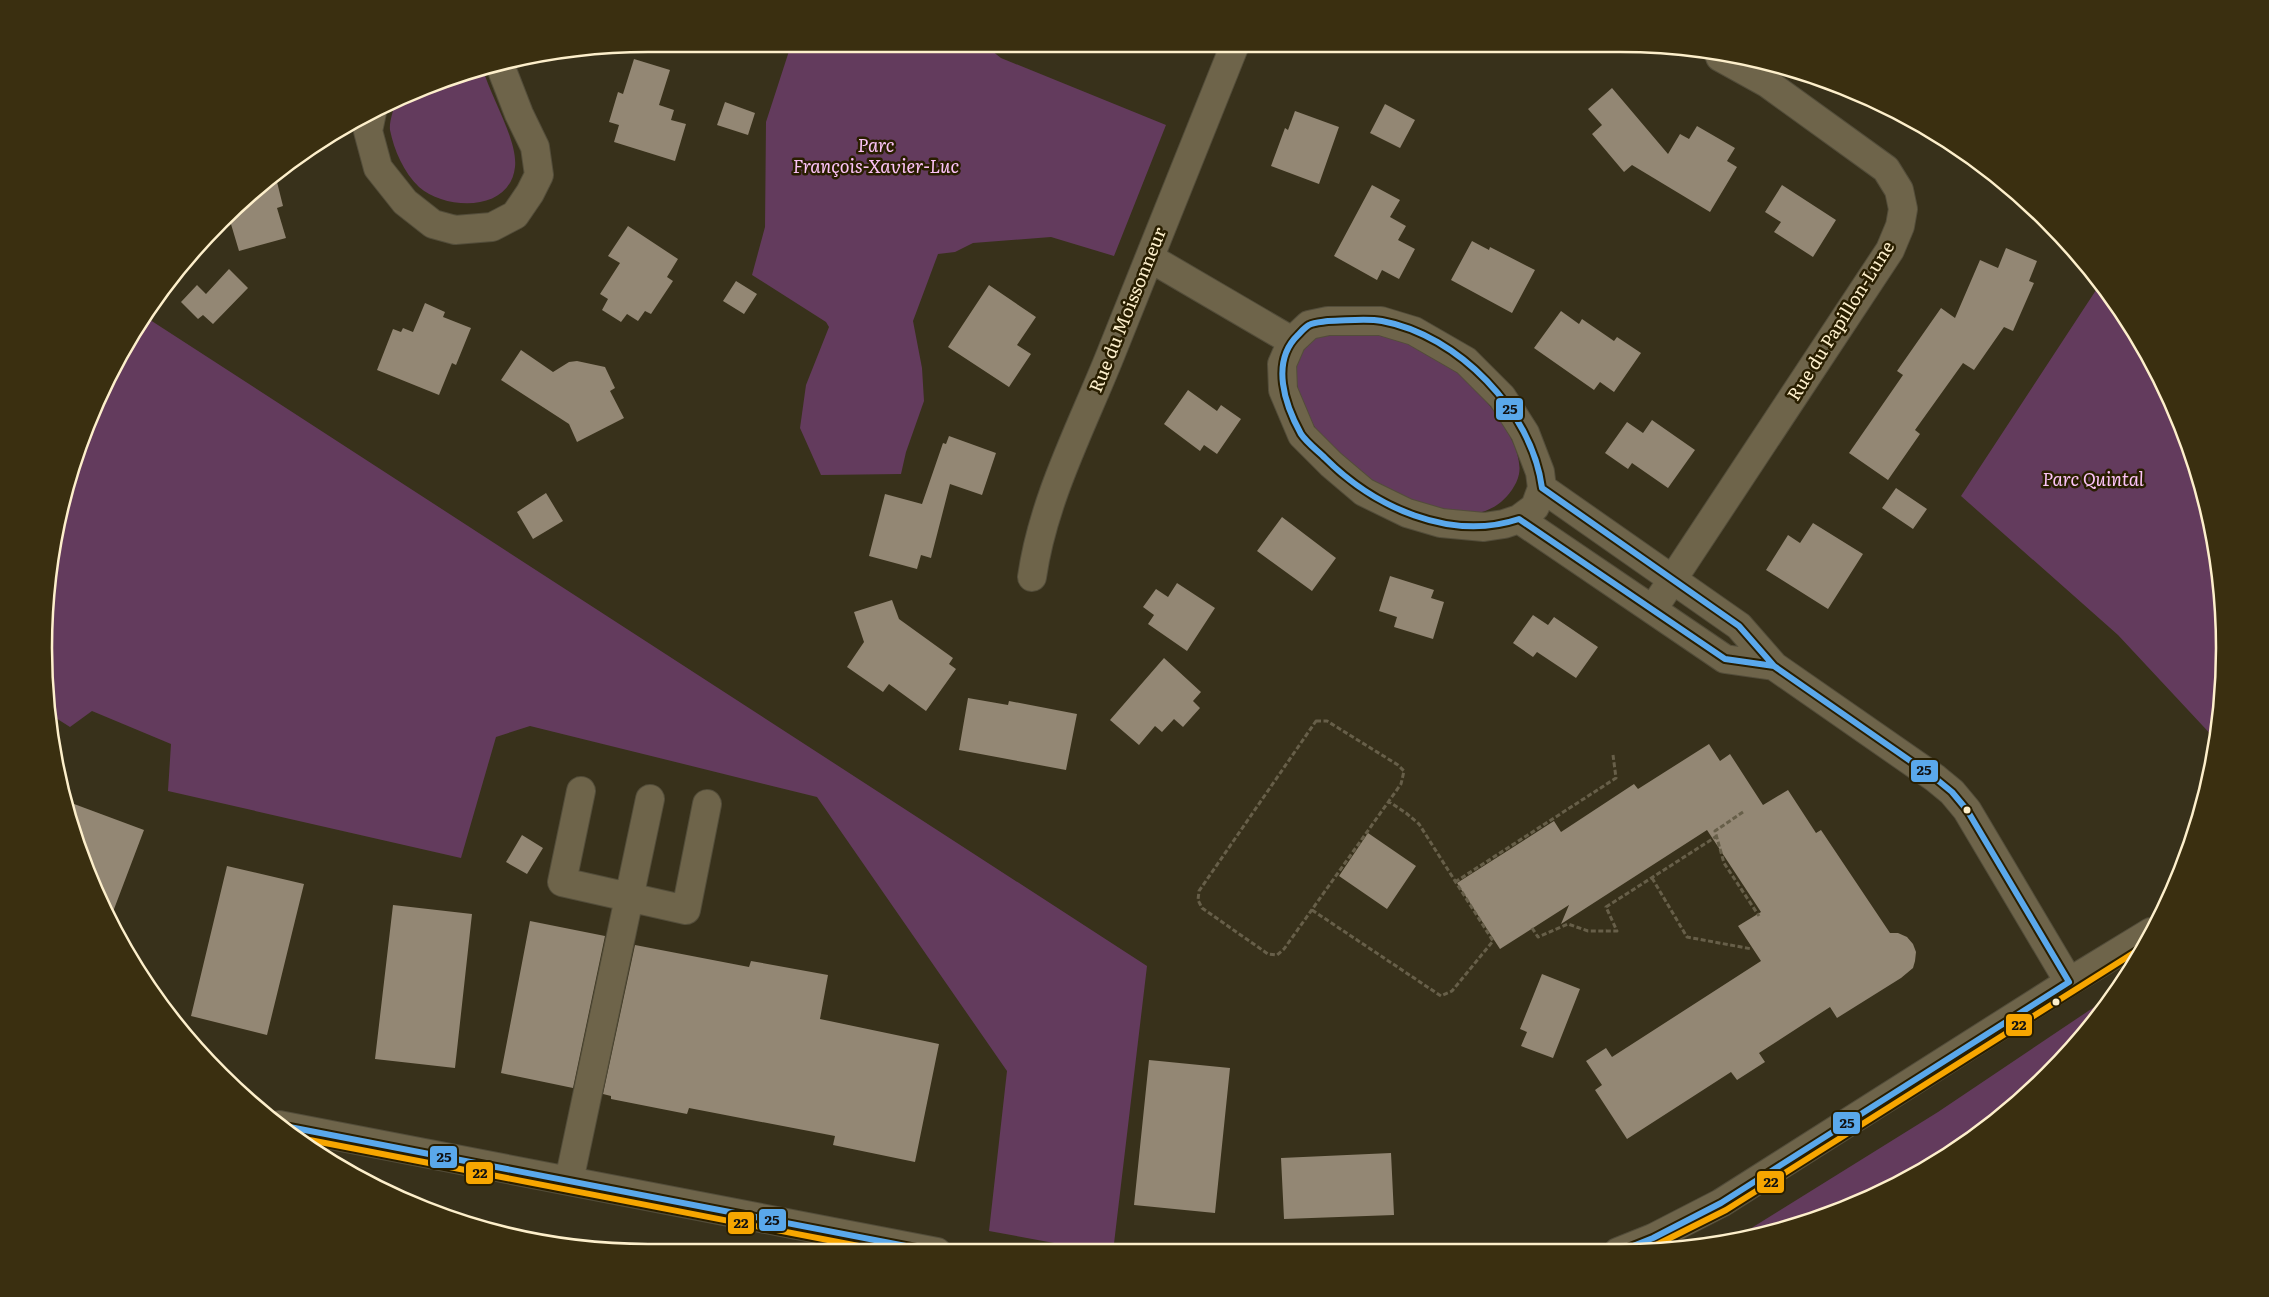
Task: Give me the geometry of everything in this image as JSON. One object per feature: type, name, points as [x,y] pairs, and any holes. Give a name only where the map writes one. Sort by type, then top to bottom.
[{"type":"street","name":"Rue du Moissonneur","points":[[1032,577],[1036,545],[1050,502],[1232,52]]},
{"type":"street","name":"Rue du Papillon-Lune","points":[[1653,609],[1890,250],[1900,226],[1903,209],[1899,190],[1886,169],[1767,83],[1731,63]]},
{"type":"street","points":[[370,122],[368,131],[378,168],[405,202],[433,224],[455,230],[492,227],[515,215],[530,194],[539,175],[535,147],[518,114],[502,71]]},
{"type":"street","points":[[1150,258],[1292,341]]},
{"type":"street","points":[[1328,321],[1381,321],[1414,331],[1443,346],[1466,361],[1502,397],[1524,433],[1540,472],[1542,488],[1535,507],[1519,519],[1504,524],[1484,527],[1441,523],[1407,513],[1364,492],[1331,464],[1302,435],[1283,390],[1282,364],[1292,341],[1309,325],[1328,321]]},
{"type":"street","points":[[1542,488],[1739,626],[1774,666],[1920,767],[1952,792],[1967,810],[2069,982]]},
{"type":"street","points":[[1519,519],[1725,659],[1774,666]]},
{"type":"street","points":[[581,790],[562,882],[686,910],[707,804]]},
{"type":"street","points":[[569,1181],[650,799]]},
{"type":"street","points":[[1639,1244],[1721,1203],[2141,938]]},
{"type":"street","points":[[296,1128],[896,1244]]},
{"type":"path","points":[[1316,721],[1327,721],[1398,765],[1404,771],[1401,784],[1312,910],[1284,950],[1277,956],[1268,954],[1202,908],[1198,900],[1199,891],[1316,721]]},
{"type":"path","points":[[1455,882],[1616,778],[1613,755]]},
{"type":"path","points":[[1312,910],[1441,996],[1452,991],[1493,941],[1419,824],[1388,801]]},
{"type":"path","points":[[1743,812],[1715,831],[1724,863],[1759,916]]},
{"type":"path","points":[[1532,928],[1538,936],[1568,924],[1588,932],[1617,931],[1606,907],[1717,836]]},
{"type":"path","points":[[1652,878],[1687,937],[1752,949]]},
{"type":"green space","name":"Parc François-Xavier-Luc","points":[[789,52],[993,52],[1001,58],[1166,125],[1114,256],[1051,237],[973,243],[955,252],[938,254],[913,321],[922,368],[924,401],[906,452],[901,474],[821,475],[800,428],[806,385],[829,327],[826,322],[752,275],[765,227],[766,122]]},
{"type":"green space","points":[[485,76],[508,131],[515,156],[515,167],[511,182],[502,192],[490,199],[476,203],[460,203],[431,195],[419,187],[400,161],[390,130],[393,110],[457,84]]},
{"type":"green space","name":"Parc Quintal","points":[[2096,290],[2116,317],[2155,385],[2185,457],[2196,494],[2205,532],[2215,610],[2215,687],[2210,733],[2118,635],[1961,496]]},
{"type":"green space","points":[[151,320],[1147,966],[1114,1244],[1060,1244],[989,1231],[1007,1071],[817,797],[530,726],[496,737],[461,858],[168,791],[171,744],[92,711],[70,727],[57,719],[52,648],[58,571],[64,532],[84,457],[98,420],[132,350]]},
{"type":"green space","points":[[1348,332],[1391,338],[1422,348],[1445,361],[1475,389],[1503,424],[1513,442],[1519,459],[1519,474],[1516,482],[1501,502],[1491,509],[1473,514],[1461,515],[1441,511],[1388,491],[1351,469],[1339,458],[1313,424],[1303,404],[1297,384],[1296,365],[1303,349],[1318,336],[1329,333]]},
{"type":"green space","points":[[2098,1005],[2069,1041],[2042,1070],[2013,1097],[1952,1144],[1918,1165],[1849,1199],[1812,1213],[1747,1231],[1938,1112]]},
{"type":"building","points":[[634,59],[670,70],[659,105],[674,110],[671,120],[686,124],[675,161],[614,142],[619,125],[609,122],[618,92],[623,94]]},
{"type":"building","points":[[1612,88],[1668,154],[1680,134],[1689,139],[1697,126],[1735,148],[1727,161],[1737,167],[1710,212],[1632,165],[1624,172],[1592,134],[1602,125],[1588,109]]},
{"type":"building","points":[[725,102],[755,113],[748,135],[717,125]]},
{"type":"building","points":[[1385,104],[1415,120],[1400,148],[1370,133]]},
{"type":"building","points":[[1295,111],[1339,127],[1319,184],[1271,166],[1285,128],[1288,130]]},
{"type":"building","points":[[277,183],[283,206],[277,208],[286,238],[239,251],[231,223]]},
{"type":"building","points":[[1372,185],[1400,200],[1390,217],[1406,226],[1398,240],[1415,249],[1399,279],[1382,270],[1377,280],[1334,256]]},
{"type":"building","points":[[1782,185],[1836,220],[1813,257],[1774,232],[1781,222],[1765,212]]},
{"type":"building","points":[[628,226],[678,259],[667,277],[673,281],[651,314],[645,311],[638,321],[627,314],[621,322],[602,310],[608,299],[600,294],[620,263],[608,256]]},
{"type":"building","points":[[1472,241],[1489,250],[1490,247],[1535,270],[1512,313],[1451,280]]},
{"type":"building","points":[[2006,248],[2037,261],[2029,281],[2034,283],[2013,331],[2004,327],[1974,370],[1963,363],[1915,430],[1920,434],[1888,480],[1849,453],[1903,375],[1897,371],[1941,308],[1955,318],[1980,260],[1998,268]]},
{"type":"building","points":[[229,269],[248,288],[213,324],[203,315],[198,319],[181,302],[197,285],[206,294]]},
{"type":"building","points":[[736,281],[757,294],[744,314],[723,301]]},
{"type":"building","points":[[989,285],[1036,317],[1017,345],[1031,354],[1009,387],[948,347]]},
{"type":"building","points":[[425,303],[445,312],[443,317],[471,328],[456,365],[452,363],[439,395],[377,370],[393,329],[401,332],[403,328],[413,332]]},
{"type":"building","points":[[1561,311],[1579,324],[1582,319],[1614,341],[1617,337],[1641,353],[1614,392],[1600,382],[1594,390],[1534,348]]},
{"type":"building","points":[[521,350],[553,372],[569,362],[577,361],[605,367],[615,388],[610,391],[624,418],[577,442],[569,424],[501,380]]},
{"type":"building","points":[[1188,390],[1217,411],[1221,405],[1241,419],[1217,454],[1204,445],[1200,451],[1164,424]]},
{"type":"building","points":[[1652,420],[1695,450],[1668,488],[1632,463],[1628,469],[1605,453],[1627,422],[1643,433]]},
{"type":"building","points":[[949,436],[996,453],[982,495],[950,484],[931,558],[921,555],[917,569],[869,556],[885,494],[922,504],[943,443],[946,444]]},
{"type":"building","points":[[1896,488],[1927,509],[1913,529],[1882,508]]},
{"type":"building","points":[[546,493],[563,521],[533,539],[517,512]]},
{"type":"building","points":[[1282,517],[1336,558],[1312,591],[1257,551]]},
{"type":"building","points":[[1813,523],[1863,554],[1828,609],[1766,570],[1788,535],[1800,543]]},
{"type":"building","points":[[1390,576],[1434,590],[1431,598],[1444,602],[1433,639],[1394,627],[1397,617],[1379,611]]},
{"type":"building","points":[[1177,583],[1215,608],[1187,651],[1148,624],[1154,615],[1143,607],[1156,589],[1168,597]]},
{"type":"building","points":[[892,600],[899,619],[953,658],[949,664],[956,669],[926,711],[889,684],[883,692],[847,667],[864,642],[854,612]]},
{"type":"building","points":[[1533,615],[1548,625],[1554,617],[1598,647],[1576,678],[1537,652],[1533,657],[1513,643]]},
{"type":"building","points":[[1164,658],[1201,692],[1193,701],[1200,708],[1183,727],[1174,719],[1162,732],[1155,726],[1139,745],[1110,720]]},
{"type":"building","points":[[968,698],[1008,705],[1009,701],[1077,714],[1066,770],[959,750]]},
{"type":"building","points":[[1709,744],[1720,761],[1730,754],[1763,805],[1788,790],[1816,833],[1821,830],[1890,933],[1898,933],[1907,937],[1913,944],[1916,952],[1915,961],[1913,968],[1901,978],[1837,1018],[1830,1007],[1759,1053],[1765,1062],[1737,1080],[1731,1072],[1627,1139],[1595,1090],[1602,1085],[1586,1061],[1606,1048],[1612,1057],[1761,961],[1738,926],[1761,912],[1707,830],[1561,924],[1569,905],[1500,949],[1457,883],[1554,821],[1561,832],[1634,784],[1638,789]]},
{"type":"building","points":[[73,804],[144,830],[113,911],[84,840]]},
{"type":"building","points":[[1368,833],[1416,866],[1387,909],[1339,876]]},
{"type":"building","points":[[522,835],[543,848],[527,874],[506,862]]},
{"type":"building","points":[[227,866],[304,884],[267,1035],[191,1016]]},
{"type":"building","points":[[393,905],[472,914],[455,1068],[375,1059]]},
{"type":"building","points":[[530,921],[605,936],[573,1088],[501,1073]]},
{"type":"building","points":[[635,945],[749,967],[751,961],[828,975],[820,1019],[939,1044],[915,1162],[833,1145],[835,1136],[689,1108],[687,1114],[611,1099],[611,1096],[603,1094]]},
{"type":"building","points":[[1542,974],[1580,989],[1553,1058],[1521,1046],[1527,1032],[1520,1029]]},
{"type":"building","points":[[1149,1060],[1230,1068],[1215,1213],[1134,1205]]},
{"type":"building","points":[[1391,1153],[1394,1215],[1284,1219],[1281,1158]]},
{"type":"transit line","name":"25","points":[[1375,320],[1410,329],[1438,342],[1463,360],[1487,381],[1507,405],[1523,431],[1535,459],[1542,488],[1739,626],[1774,666],[1725,659],[1519,519],[1493,525],[1466,526],[1440,523],[1414,516],[1390,505],[1345,476],[1309,444],[1301,434],[1290,410],[1283,384],[1284,358],[1289,346],[1311,324],[1328,321],[1375,320]]},
{"type":"transit line","name":"25","points":[[1774,666],[1935,778],[1952,792],[1967,810],[2069,982]]},
{"type":"transit line","name":"22","points":[[1660,1243],[1726,1210],[2132,954]]},
{"type":"transit line","name":"25","points":[[1639,1244],[1721,1203],[2069,982]]},
{"type":"transit line","name":"25","points":[[296,1128],[896,1244]]},
{"type":"transit line","name":"22","points":[[312,1141],[849,1244]]}]
